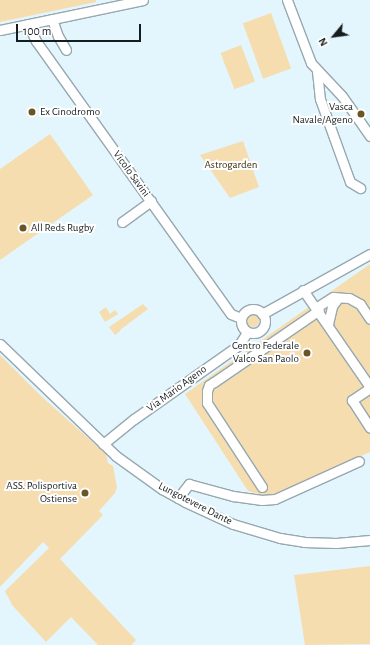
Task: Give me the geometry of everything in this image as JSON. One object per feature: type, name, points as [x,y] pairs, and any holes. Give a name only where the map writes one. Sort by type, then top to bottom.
[{"type":"street","points":[[0,30],[143,0]]},
{"type":"street","points":[[287,0],[311,63],[316,71],[342,96],[370,136]]},
{"type":"street","points":[[52,19],[58,36],[66,50]]},
{"type":"street","name":"Vicolo Savini","points":[[28,24],[36,42],[231,314],[241,318]]},
{"type":"street","points":[[316,71],[320,99],[350,182],[360,188]]},
{"type":"street","points":[[122,222],[150,201]]},
{"type":"street","points":[[262,314],[370,254]]},
{"type":"street","points":[[303,290],[318,309],[370,388],[352,400],[370,428]]},
{"type":"street","points":[[262,487],[207,403],[206,398],[209,385],[333,297],[354,299],[360,304],[370,319]]},
{"type":"street","points":[[328,324],[332,306],[338,298]]},
{"type":"street","points":[[248,310],[255,310],[262,314],[264,321],[262,329],[255,333],[247,332],[242,326],[241,318],[248,310]]},
{"type":"street","name":"Via Mario Ageno","points":[[103,444],[134,419],[239,345],[247,332]]},
{"type":"street","name":"Lungotevere Dante","points":[[0,344],[103,444],[132,468],[178,498],[233,524],[280,538],[336,543],[370,540]]},
{"type":"street","points":[[221,358],[230,371]]},
{"type":"street","points":[[178,498],[189,484],[233,496],[262,500],[274,499],[359,461]]},
{"type":"green space","points":[[0,0],[96,0],[96,2],[0,22]]},
{"type":"green space","points":[[271,13],[291,68],[263,79],[243,23]]},
{"type":"green space","points":[[241,45],[255,81],[234,89],[220,53]]},
{"type":"green space","name":"All Reds Rugby","points":[[50,134],[93,195],[0,260],[0,169]]},
{"type":"green space","name":"Astrogarden","points":[[243,141],[259,187],[230,198],[200,155]]},
{"type":"green space","name":"Centro Federale Valco San Paolo","points":[[370,264],[370,452],[269,497],[248,491],[185,394]]},
{"type":"green space","points":[[143,304],[148,309],[115,335],[109,327]]},
{"type":"green space","points":[[106,307],[110,314],[115,310],[118,314],[105,322],[99,312]]},
{"type":"green space","points":[[253,315],[257,317],[259,321],[257,325],[253,327],[249,325],[247,321],[249,317]]},
{"type":"green space","points":[[0,355],[41,396],[106,454],[108,463],[113,466],[117,487],[115,493],[99,511],[103,515],[60,559],[136,640],[131,645],[98,645],[71,617],[46,642],[12,605],[5,591],[49,548],[43,542],[0,587]]},
{"type":"green space","points":[[370,566],[370,644],[305,645],[294,575]]},
{"type":"place","name":"Ex Cinodromo","points":[[32,112]]},
{"type":"place","name":"Vasca Navale/Ageno","points":[[361,114]]},
{"type":"place","name":"All Reds Rugby","points":[[23,228]]},
{"type":"place","name":"Centro Federale Valco San Paolo","points":[[307,353]]},
{"type":"place","name":"ASS. Polisportiva Ostiense","points":[[85,493]]}]
